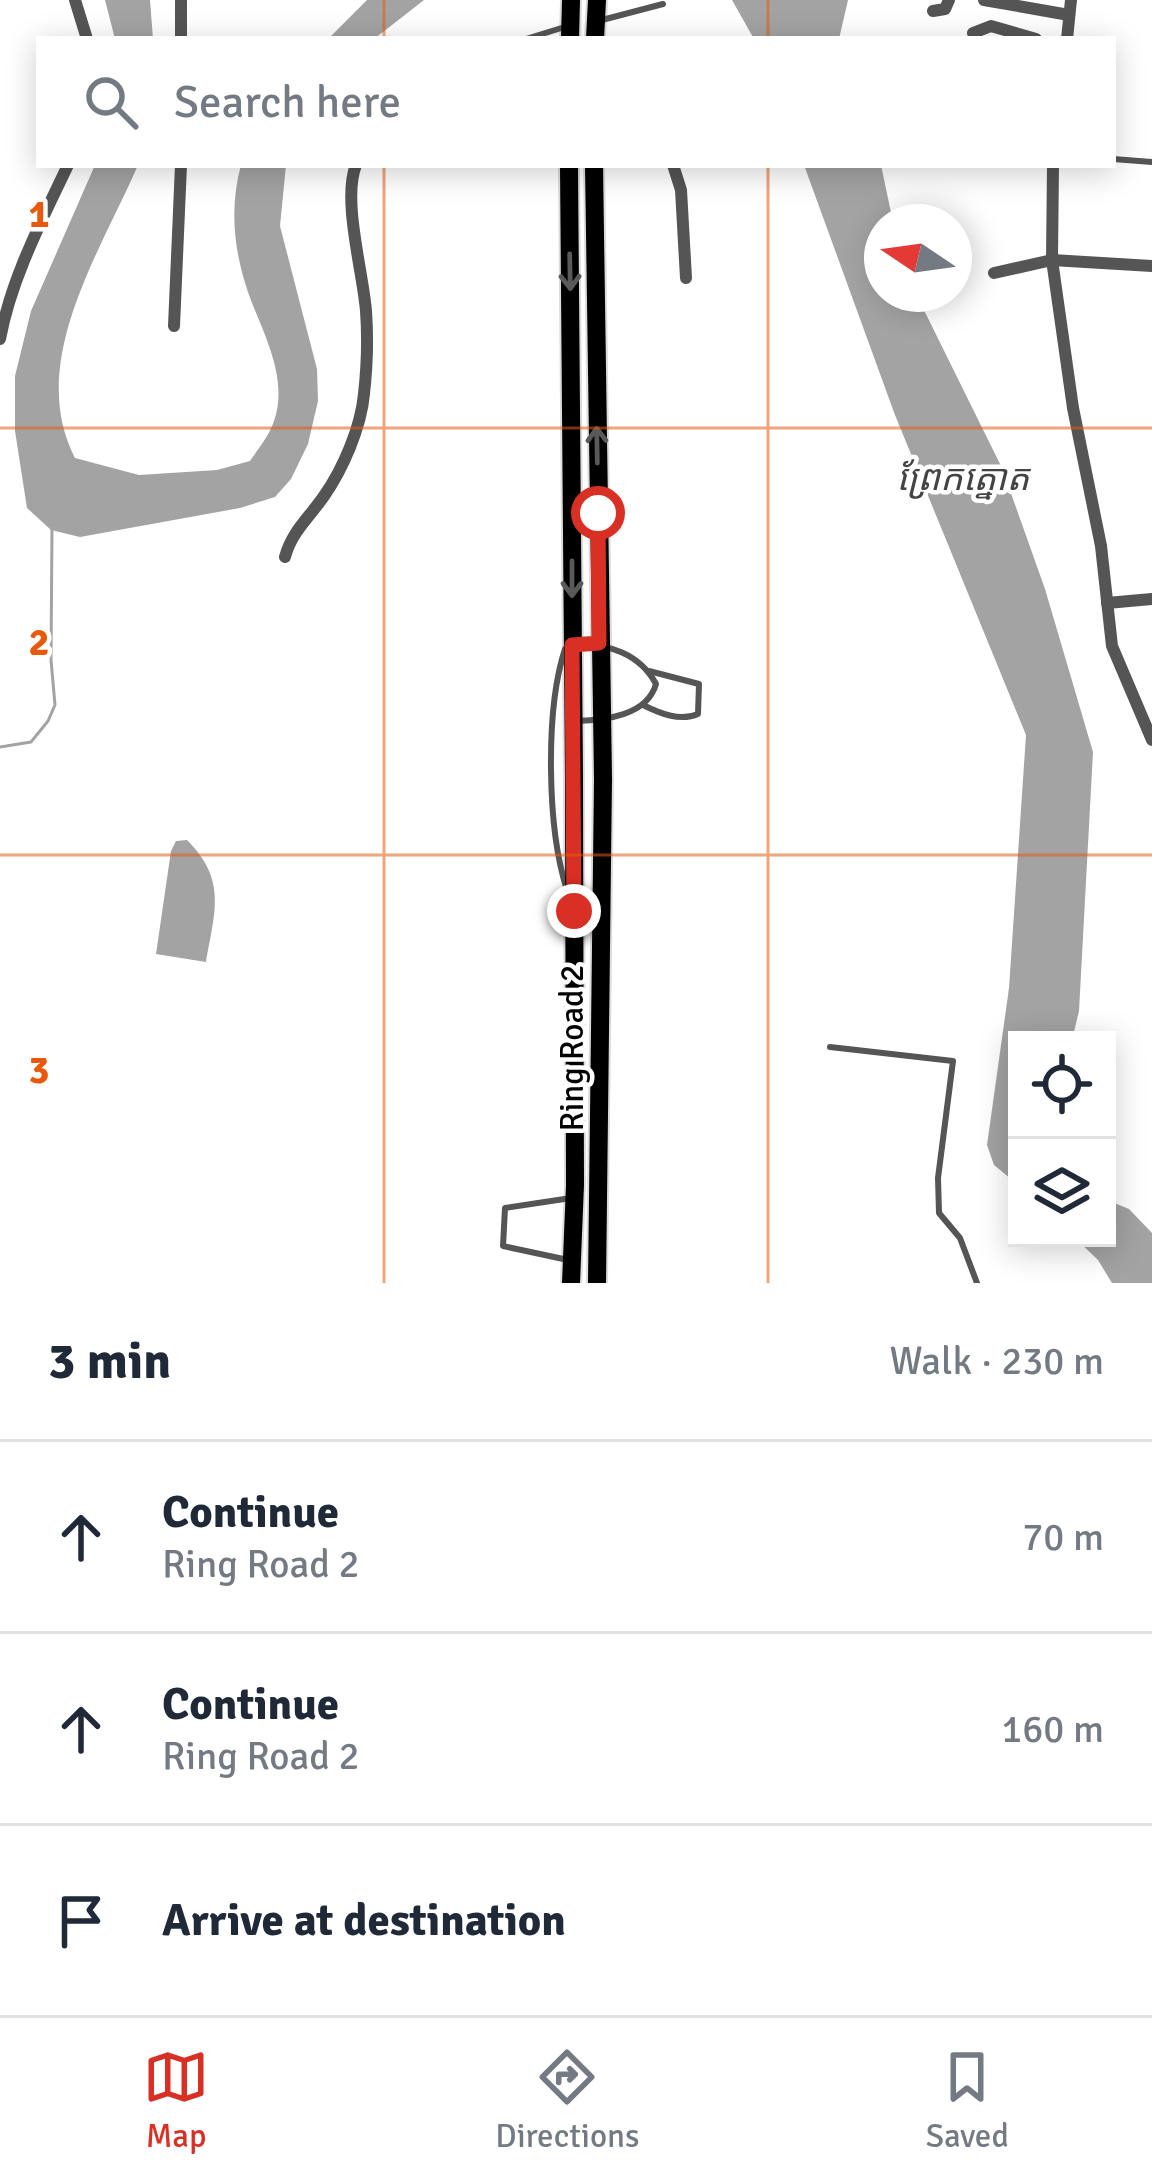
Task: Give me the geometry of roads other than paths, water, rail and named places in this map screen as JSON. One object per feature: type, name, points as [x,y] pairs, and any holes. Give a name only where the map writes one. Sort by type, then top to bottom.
[{"type":"main road","points":[[570,32],[571,0]]},
{"type":"main road","points":[[595,31],[597,0]]},
{"type":"main road","name":"Ring Road 2","points":[[569,168],[574,721],[571,1283]]},
{"type":"main road","name":"Ring Road 2","points":[[594,168],[603,778],[597,1283]]},
{"type":"main road","points":[[571,378],[596,378]]},
{"type":"main road","points":[[574,779],[603,778]]},
{"type":"street","points":[[76,0],[86,36]]},
{"type":"street","points":[[181,0],[181,36]]},
{"type":"street","points":[[934,10],[945,9],[949,0]]},
{"type":"street","points":[[984,0],[1069,15]]},
{"type":"street","points":[[1067,36],[1071,0]]},
{"type":"street","points":[[973,32],[992,26],[1026,36]]},
{"type":"street","points":[[0,339],[30,248],[67,168]]},
{"type":"street","points":[[175,326],[181,168]]},
{"type":"street","points":[[284,557],[290,537],[324,496],[340,467],[364,400],[366,312],[353,208],[355,168]]},
{"type":"street","points":[[675,168],[681,190],[686,278]]},
{"type":"street","points":[[1053,168],[1052,260],[1117,662],[1152,740]]},
{"type":"street","points":[[994,273],[1052,260],[1152,266]]},
{"type":"street","points":[[1107,603],[1152,599]]},
{"type":"lane","points":[[595,31],[662,4]]},
{"type":"lane","points":[[1116,160],[1152,161]]},
{"type":"lane","points":[[574,721],[601,720],[643,705],[656,684],[629,655],[572,637],[554,682],[554,841],[574,911]]},
{"type":"lane","points":[[643,705],[664,715],[695,716],[701,689],[695,681],[646,670]]},
{"type":"lane","points":[[830,1047],[953,1061],[938,1178],[939,1213],[960,1238],[977,1283]]},
{"type":"lane","points":[[572,1260],[503,1246],[505,1208],[574,1198]]},
{"type":"water","points":[[105,0],[150,0],[153,36],[114,36]]},
{"type":"water","points":[[367,0],[424,0],[378,36],[331,36]]},
{"type":"water","points":[[732,0],[848,0],[840,36],[752,36]]},
{"type":"water","points":[[94,168],[137,168],[88,271],[63,347],[62,422],[75,458],[139,475],[217,470],[250,461],[272,427],[278,389],[267,340],[240,263],[235,198],[240,168],[286,168],[280,226],[317,369],[318,401],[308,444],[291,479],[275,497],[240,508],[80,537],[51,530],[27,508],[15,431],[15,376],[31,311]]},
{"type":"water","name":"ព្រែកត្នោត","points":[[805,168],[882,168],[889,204],[864,204],[864,312],[925,312],[1002,468],[1045,589],[1093,752],[1079,1011],[1074,1031],[1008,1031],[1008,1177],[994,1165],[987,1145],[1009,988],[1026,735],[895,415]]},
{"type":"water","points":[[187,840],[213,883],[206,962],[156,954],[171,851],[176,841]]},
{"type":"water","points":[[1116,1204],[1129,1209],[1152,1233],[1152,1283],[1112,1283],[1084,1247],[1116,1247]]},
{"type":"waterway","points":[[0,747],[31,742],[55,705],[52,528]]}]
